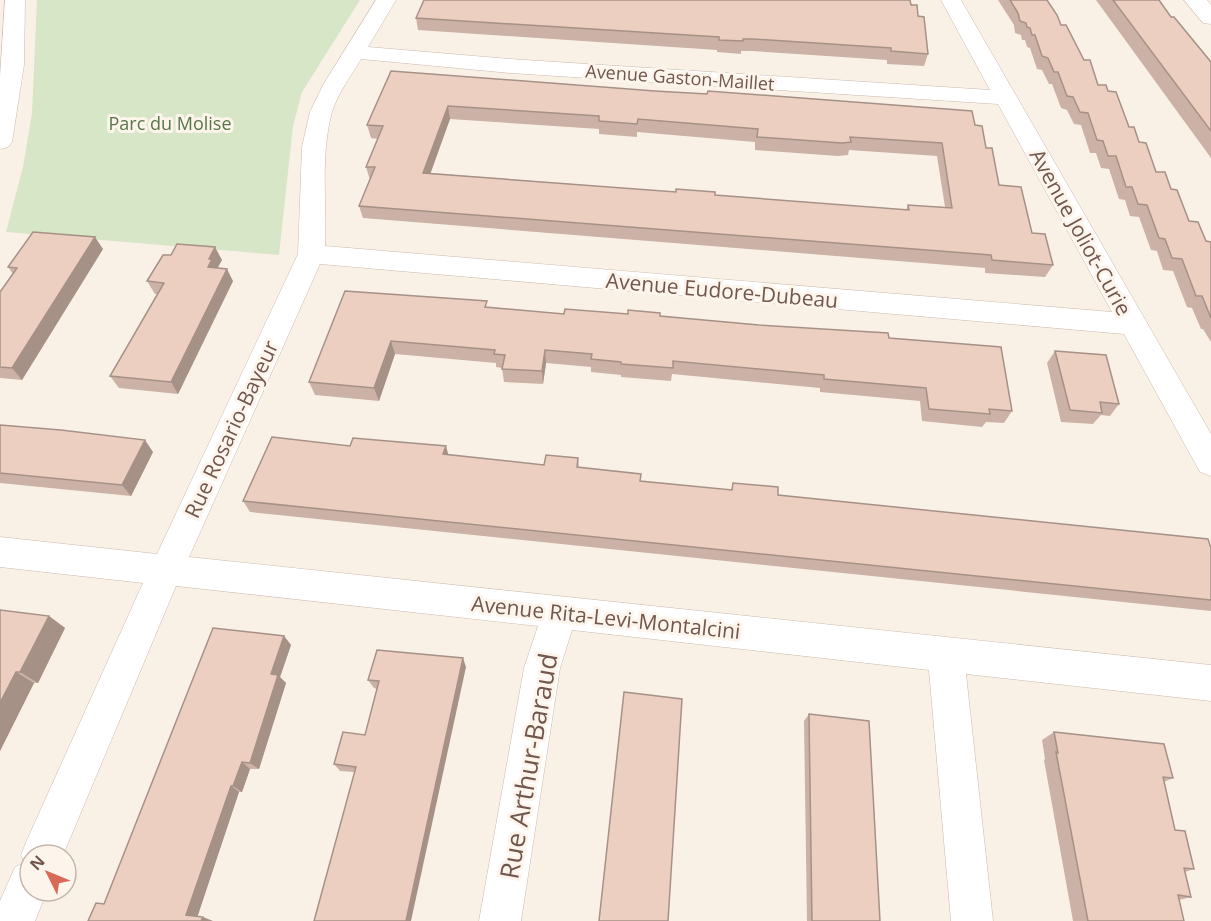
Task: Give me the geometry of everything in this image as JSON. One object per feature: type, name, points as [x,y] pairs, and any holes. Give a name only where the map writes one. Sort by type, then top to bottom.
[{"type":"street","points":[[0,142],[9,94],[7,30],[15,0]]},
{"type":"street","name":"Rue Rosario-Bayeur","points":[[47,843],[166,570],[311,254],[314,226],[313,177],[316,131],[321,110],[331,89],[386,0]]},
{"type":"street","name":"Avenue Joliot-Curie","points":[[951,0],[1211,463]]},
{"type":"street","points":[[1195,0],[1211,18]]},
{"type":"street","name":"Avenue Gaston-Maillet","points":[[354,52],[510,66],[1006,98]]},
{"type":"street","name":"Avenue Eudore-Dubeau","points":[[311,254],[1133,324]]},
{"type":"street","name":"Avenue Rita-Levi-Montalcini","points":[[0,552],[1211,683]]},
{"type":"street","name":"Rue Arthur-Baraud","points":[[500,921],[542,668],[560,612]]},
{"type":"street","points":[[946,656],[972,921]]},
{"type":"street","points":[[13,921],[21,903]]},
{"type":"green space","name":"Parc du Molise","points":[[37,0],[360,0],[302,92],[293,126],[279,255],[6,232],[23,167],[32,113]]},
{"type":"building","points":[[424,0],[910,0],[911,5],[917,5],[918,16],[924,17],[928,54],[891,51],[891,48],[753,39],[719,40],[719,37],[416,18]]},
{"type":"building","points":[[1010,0],[1047,0],[1061,25],[1066,25],[1084,60],[1090,60],[1098,85],[1106,85],[1108,91],[1116,92],[1129,127],[1134,127],[1139,142],[1146,143],[1156,172],[1165,172],[1171,189],[1177,190],[1189,221],[1198,222],[1206,241],[1211,242],[1211,318],[1202,296],[1196,296],[1182,259],[1172,258],[1165,239],[1159,238],[1147,205],[1138,204],[1132,187],[1126,187],[1116,156],[1108,156],[1103,141],[1097,140],[1088,113],[1080,112],[1073,97],[1067,96],[1058,72],[1054,72],[1048,58],[1042,56],[1035,35],[1032,35],[1026,23],[1020,21]]},
{"type":"building","points":[[1113,0],[1159,0],[1211,62],[1211,131]]},
{"type":"building","points":[[391,71],[655,91],[707,94],[708,91],[972,111],[975,125],[982,126],[986,148],[992,148],[999,185],[1021,187],[1032,233],[1045,234],[1053,265],[992,260],[991,255],[359,206],[375,167],[366,167],[383,126],[367,125]],"holes":[[[448,106],[599,116],[599,121],[637,124],[638,119],[758,129],[757,137],[842,143],[851,142],[850,137],[942,143],[952,208],[908,205],[909,210],[715,195],[715,192],[676,189],[676,192],[423,173]]]},
{"type":"building","points":[[33,232],[95,237],[12,368],[0,367],[0,292],[17,268],[8,267]]},
{"type":"building","points":[[177,244],[215,247],[208,267],[227,269],[171,382],[110,376],[164,283],[147,281],[163,255],[171,255]]},
{"type":"building","points":[[345,291],[487,301],[485,307],[564,314],[565,309],[628,314],[628,310],[660,313],[660,316],[888,333],[889,338],[1001,347],[1012,411],[989,409],[990,414],[929,409],[926,388],[824,379],[824,375],[673,361],[673,368],[621,364],[621,362],[591,359],[592,354],[545,350],[542,371],[502,369],[505,355],[494,354],[495,350],[391,341],[374,388],[309,382]]},
{"type":"building","points":[[1055,351],[1106,355],[1119,404],[1100,402],[1102,413],[1070,410]]},
{"type":"building","points":[[0,425],[145,440],[122,485],[0,473]]},
{"type":"building","points":[[272,437],[350,446],[353,438],[446,446],[443,454],[544,465],[546,455],[578,458],[577,467],[641,474],[640,481],[732,490],[733,483],[778,487],[778,495],[1208,539],[1211,548],[1211,600],[243,501]]},
{"type":"building","points":[[0,610],[49,616],[20,672],[16,672],[0,703]]},
{"type":"building","points":[[213,628],[284,636],[271,674],[278,675],[250,763],[242,762],[233,786],[231,786],[186,915],[203,917],[201,921],[88,921],[96,903],[104,904]]},
{"type":"building","points":[[377,650],[463,658],[406,921],[314,921],[356,767],[334,764],[343,732],[365,735],[379,681],[368,680]]},
{"type":"building","points":[[624,692],[682,699],[668,921],[599,921]]},
{"type":"building","points":[[809,714],[869,721],[880,921],[812,921]]},
{"type":"building","points":[[1054,732],[1164,744],[1173,778],[1163,777],[1175,830],[1185,831],[1194,869],[1184,868],[1191,897],[1178,895],[1184,921],[1088,921]]}]
